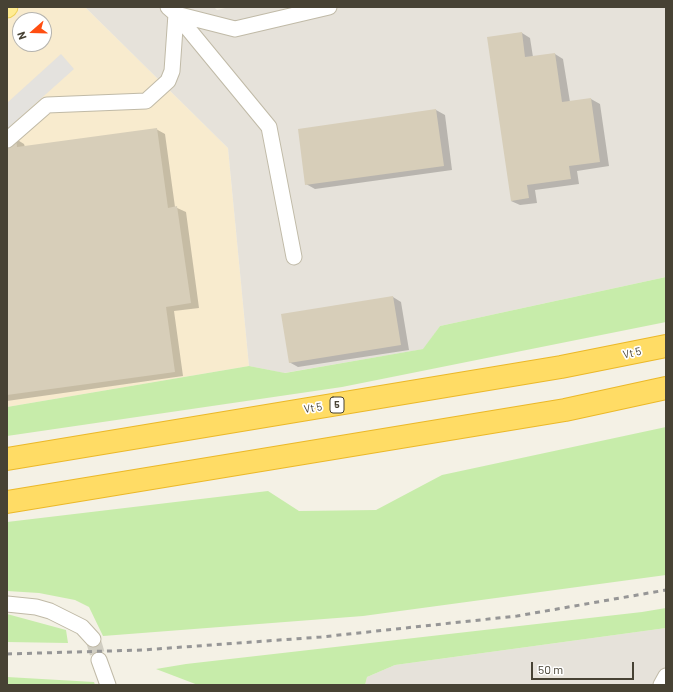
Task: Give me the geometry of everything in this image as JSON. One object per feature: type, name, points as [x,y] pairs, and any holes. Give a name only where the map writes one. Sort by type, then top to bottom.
[{"type":"highway","name":"Vt 5","points":[[7,459],[561,367],[666,346]]},
{"type":"highway","points":[[7,502],[565,410],[666,388]]},
{"type":"street","points":[[172,10],[235,29],[330,7]]},
{"type":"street","points":[[7,140],[47,105],[146,101],[168,81],[172,70],[172,10]]},
{"type":"street","points":[[172,10],[269,127],[294,257]]},
{"type":"street","points":[[7,604],[36,607],[50,611],[82,627],[92,639]]},
{"type":"street","points":[[99,660],[108,685]]},
{"type":"street","points":[[661,685],[666,676]]},
{"type":"shaded area","points":[[7,7],[85,7],[228,148],[249,366],[7,407]]},
{"type":"shaded area","points":[[85,7],[214,7],[217,10],[230,7],[666,7],[666,277],[440,326],[424,349],[284,373],[249,366],[228,148]]},
{"type":"shaded area","points":[[61,54],[74,69],[7,129],[7,103]]},
{"type":"shaded area","points":[[666,628],[666,685],[365,685],[367,677],[395,665]]},
{"type":"green space","points":[[666,277],[666,322],[342,387],[7,436],[7,407],[249,366],[285,373],[423,349],[440,326]]},
{"type":"green space","points":[[666,427],[666,575],[363,616],[103,636],[89,607],[75,600],[39,593],[7,591],[7,522],[268,491],[299,511],[376,510],[442,475]]},
{"type":"green space","points":[[666,608],[666,628],[395,665],[367,677],[365,685],[198,685],[156,669],[186,664]]},
{"type":"green space","points":[[7,614],[66,630],[68,643],[7,642]]},
{"type":"green space","points":[[7,677],[94,682],[95,685],[7,685]]},
{"type":"building","points":[[522,32],[525,57],[555,53],[562,102],[591,98],[600,162],[569,166],[571,179],[527,185],[529,198],[511,201],[487,37]]},
{"type":"building","points":[[436,109],[444,166],[305,185],[298,129]]},
{"type":"building","points":[[157,128],[168,208],[177,206],[191,303],[166,307],[175,372],[7,395],[7,145],[16,138],[17,147]]},
{"type":"building","points":[[393,296],[401,345],[289,363],[281,314]]},
{"type":"tunnel","points":[[93,639],[99,660]]},
{"type":"railway","points":[[7,654],[142,650],[321,637],[517,616],[666,590]]}]
